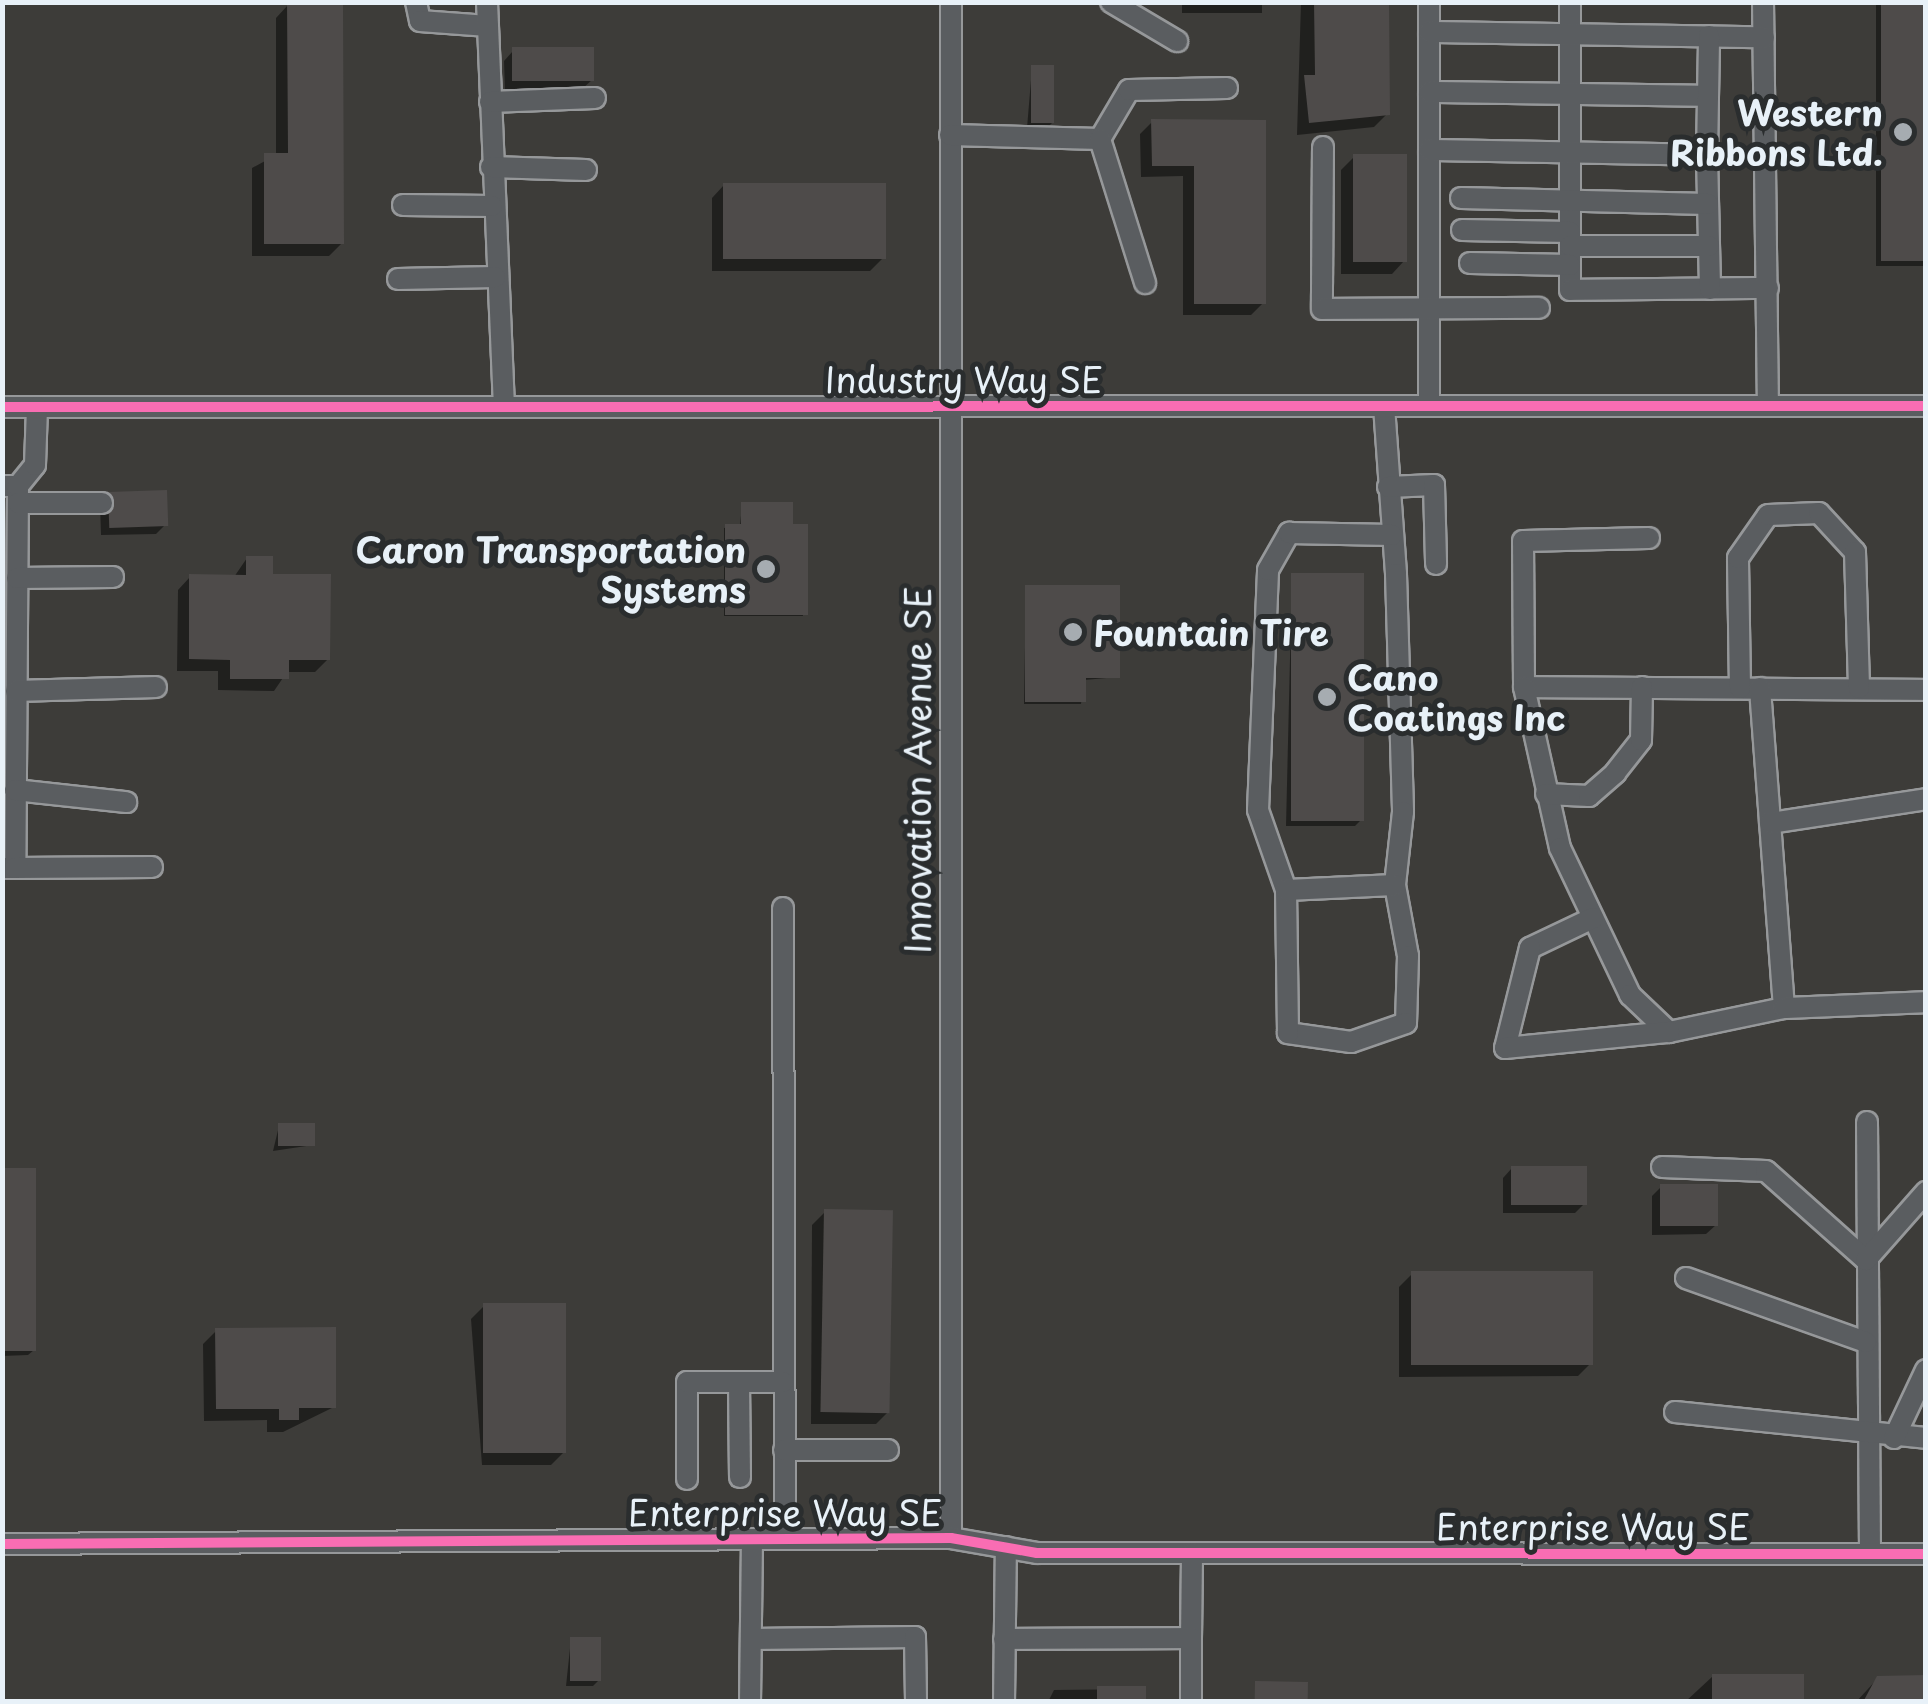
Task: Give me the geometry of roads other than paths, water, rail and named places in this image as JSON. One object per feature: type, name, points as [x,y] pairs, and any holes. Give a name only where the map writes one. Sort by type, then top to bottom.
[{"type":"street","points":[[416,2],[420,21],[488,26]]},
{"type":"street","points":[[487,2],[492,206],[504,406]]},
{"type":"street","name":"Innovation Avenue SE","points":[[951,2],[951,1538]]},
{"type":"street","points":[[1110,2],[1178,41]]},
{"type":"street","points":[[1428,2],[1429,406]]},
{"type":"street","points":[[1570,2],[1570,290],[1768,288]]},
{"type":"street","points":[[1763,2],[1768,406]]},
{"type":"street","points":[[1428,32],[1764,37]]},
{"type":"street","points":[[1709,36],[1710,288]]},
{"type":"street","points":[[1145,283],[1100,138],[1129,90],[1227,88]]},
{"type":"street","points":[[1428,92],[1708,96]]},
{"type":"street","points":[[490,102],[596,98]]},
{"type":"street","points":[[950,135],[1100,138]]},
{"type":"street","points":[[1323,146],[1322,309],[1539,308]]},
{"type":"street","points":[[1429,150],[1707,155]]},
{"type":"street","points":[[491,167],[586,170]]},
{"type":"street","points":[[1461,198],[1708,204]]},
{"type":"street","points":[[403,204],[492,206]]},
{"type":"street","points":[[1462,230],[1570,248]]},
{"type":"street","points":[[1470,263],[1570,248],[1709,246]]},
{"type":"street","points":[[398,279],[496,277]]},
{"type":"street","points":[[1384,406],[1392,535],[1403,812],[1395,885],[1408,956],[1406,1023],[1351,1042],[1288,1033],[1286,890],[1258,810],[1268,570],[1289,533],[1392,535]]},
{"type":"street","name":"Industry Way SE","points":[[2,407],[1926,406]]},
{"type":"street","points":[[37,407],[35,465],[13,492],[17,578],[15,790],[9,868],[152,867]]},
{"type":"street","points":[[1388,487],[1434,486],[1436,564]]},
{"type":"street","points":[[13,492],[102,502]]},
{"type":"street","points":[[1784,1008],[1770,823],[1750,688],[1738,558],[1768,516],[1819,513],[1855,552],[1859,688]]},
{"type":"street","points":[[1649,538],[1524,541],[1524,687],[1546,794],[1593,918],[1630,995],[1670,1032]]},
{"type":"street","points":[[17,578],[113,577]]},
{"type":"street","points":[[16,691],[156,687]]},
{"type":"street","points":[[1524,687],[1926,690]]},
{"type":"street","points":[[1546,794],[1589,796],[1614,773],[1641,740],[1642,688]]},
{"type":"street","points":[[15,790],[126,802]]},
{"type":"street","points":[[1770,823],[1926,799]]},
{"type":"street","points":[[1286,890],[1395,885]]},
{"type":"street","points":[[783,908],[785,1539]]},
{"type":"street","points":[[1593,918],[1530,948],[1505,1048],[1670,1032],[1784,1008],[1926,1002]]},
{"type":"street","points":[[1867,1122],[1870,1554]]},
{"type":"street","points":[[1662,1167],[1766,1171],[1866,1260]]},
{"type":"street","points":[[1866,1260],[1926,1192]]},
{"type":"street","points":[[1686,1278],[1866,1342]]},
{"type":"street","points":[[1894,1438],[1926,1370]]},
{"type":"street","points":[[686,1479],[686,1382],[784,1382]]},
{"type":"street","points":[[740,1382],[740,1477]]},
{"type":"street","points":[[1674,1412],[1868,1437],[1926,1438]]},
{"type":"street","points":[[784,1450],[888,1450]]},
{"type":"street","name":"Enterprise Way SE","points":[[2,1544],[951,1538],[1006,1547],[1192,1553],[1926,1554]]},
{"type":"street","points":[[750,1702],[752,1539]]},
{"type":"street","points":[[1004,1702],[1006,1547]]},
{"type":"street","points":[[1192,1553],[1192,1702]]},
{"type":"street","points":[[751,1639],[915,1636],[916,1702]]},
{"type":"street","points":[[1004,1639],[1192,1638]]},
{"type":"place","name":"Western Ribbons Ltd.","points":[[1903,132]]},
{"type":"place","name":"Caron Transportation Systems","points":[[766,569]]},
{"type":"place","name":"Fountain Tire","points":[[1073,632]]},
{"type":"place","name":"Cano Coatings Inc","points":[[1327,697]]}]
